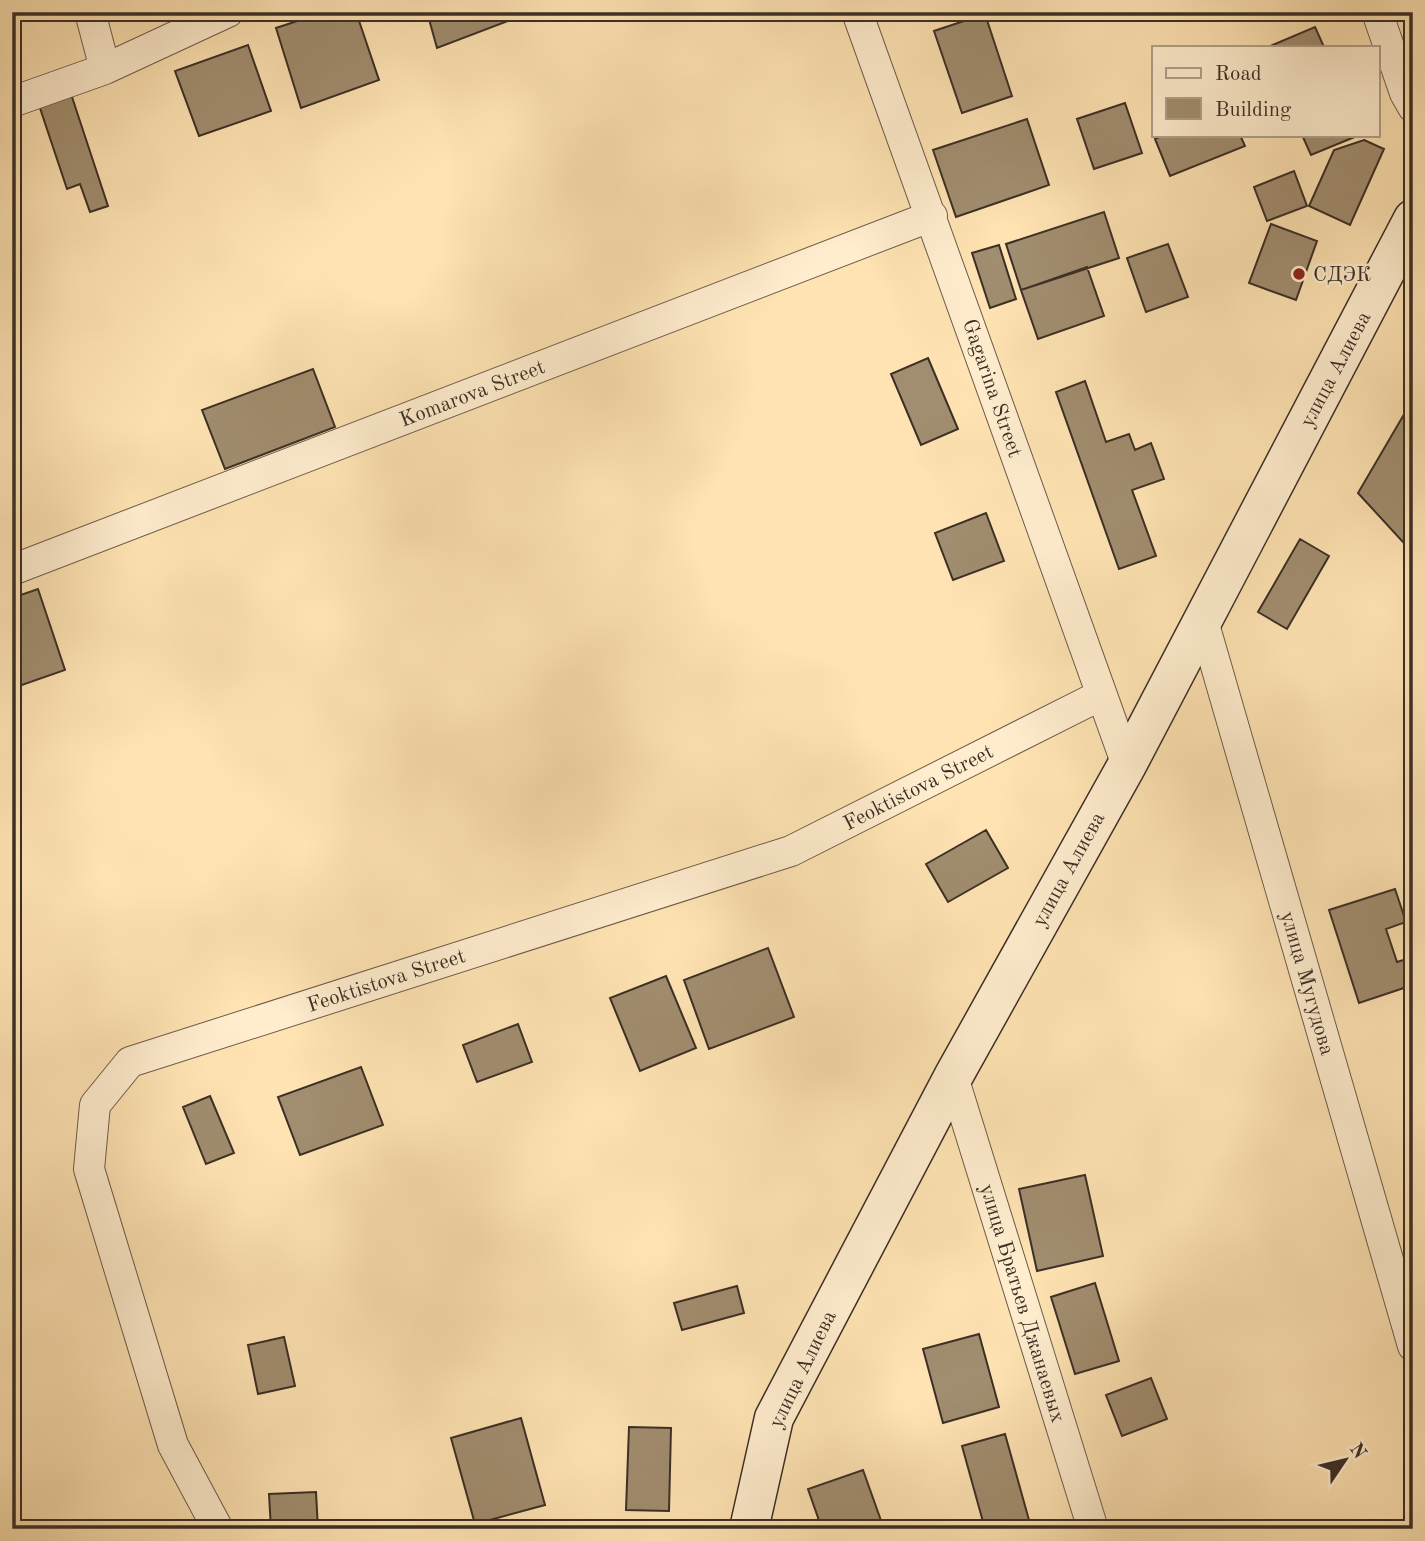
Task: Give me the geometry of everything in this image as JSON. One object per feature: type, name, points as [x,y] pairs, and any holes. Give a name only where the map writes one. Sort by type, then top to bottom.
[{"type":"street","points":[[90,12],[105,69]]},
{"type":"street","points":[[12,102],[105,69],[228,12]]},
{"type":"street","name":"Gagarina Street","points":[[857,12],[1127,765]]},
{"type":"street","points":[[1377,12],[1405,93],[1413,107]]},
{"type":"street","name":"Komarova Street","points":[[12,570],[932,216]]},
{"type":"street","name":"улица Алиева","points":[[749,1529],[774,1418],[953,1077],[1127,765],[1413,219]]},
{"type":"street","name":"улица Мугудова","points":[[1203,621],[1413,1346]]},
{"type":"street","name":"Feoktistova Street","points":[[218,1529],[173,1445],[89,1169],[95,1105],[130,1062],[791,851],[1101,695]]},
{"type":"street","name":"улица Братьев Джанаевых","points":[[953,1077],[1093,1529]]},
{"type":"building","points":[[325,12],[356,12],[379,80],[301,108],[276,28]]},
{"type":"building","points":[[427,12],[504,12],[508,21],[437,48]]},
{"type":"building","points":[[985,14],[1012,96],[962,113],[934,31]]},
{"type":"building","points":[[1315,27],[1324,46],[1270,46]]},
{"type":"building","points":[[248,45],[271,111],[199,136],[175,71]]},
{"type":"building","points":[[71,94],[108,206],[90,212],[80,184],[67,189],[39,105]]},
{"type":"building","points":[[1125,103],[1142,153],[1094,169],[1077,119]]},
{"type":"building","points":[[1027,119],[1049,185],[956,217],[933,150]]},
{"type":"building","points":[[1162,136],[1240,136],[1245,146],[1170,176],[1155,139]]},
{"type":"building","points":[[1302,136],[1357,136],[1311,155]]},
{"type":"building","points":[[1364,140],[1384,149],[1350,225],[1309,206],[1334,150]]},
{"type":"building","points":[[1294,171],[1307,206],[1267,221],[1254,187]]},
{"type":"building","points":[[1104,212],[1119,258],[1021,290],[1006,244]]},
{"type":"building","points":[[1271,224],[1317,241],[1296,300],[1249,283]]},
{"type":"building","points":[[1168,244],[1188,297],[1146,312],[1127,258]]},
{"type":"building","points":[[999,245],[1016,299],[990,308],[972,253]]},
{"type":"building","points":[[1087,267],[1104,316],[1038,339],[1021,290]]},
{"type":"building","points":[[928,358],[958,429],[921,445],[891,374]]},
{"type":"building","points":[[313,369],[335,427],[225,469],[202,410]]},
{"type":"building","points":[[1085,381],[1106,442],[1129,434],[1135,450],[1151,443],[1164,479],[1132,490],[1156,556],[1119,569],[1056,392]]},
{"type":"building","points":[[1413,399],[1413,553],[1358,493]]},
{"type":"building","points":[[986,513],[1004,561],[953,580],[935,533]]},
{"type":"building","points":[[1300,539],[1329,556],[1287,629],[1258,612]]},
{"type":"building","points":[[38,589],[65,670],[19,686],[12,666],[12,598]]},
{"type":"building","points":[[986,830],[1008,868],[948,902],[926,864]]},
{"type":"building","points":[[1395,889],[1406,922],[1386,929],[1397,962],[1413,957],[1413,985],[1359,1003],[1329,910]]},
{"type":"building","points":[[768,948],[794,1017],[709,1049],[684,980]]},
{"type":"building","points":[[666,976],[696,1048],[640,1071],[610,998]]},
{"type":"building","points":[[518,1024],[532,1062],[477,1082],[463,1045]]},
{"type":"building","points":[[361,1067],[383,1125],[300,1155],[278,1097]]},
{"type":"building","points":[[210,1096],[234,1153],[206,1164],[183,1107]]},
{"type":"building","points":[[1085,1175],[1103,1256],[1037,1271],[1019,1189]]},
{"type":"building","points":[[1095,1283],[1119,1361],[1075,1374],[1051,1297]]},
{"type":"building","points":[[737,1286],[744,1313],[682,1330],[674,1303]]},
{"type":"building","points":[[979,1334],[999,1407],[943,1423],[923,1349]]},
{"type":"building","points":[[284,1337],[295,1386],[258,1394],[248,1345]]},
{"type":"building","points":[[1151,1378],[1167,1419],[1122,1436],[1106,1395]]},
{"type":"building","points":[[521,1418],[545,1505],[475,1524],[451,1438]]},
{"type":"building","points":[[629,1427],[671,1428],[669,1511],[626,1510]]},
{"type":"building","points":[[1005,1434],[1029,1520],[999,1529],[985,1529],[962,1446]]},
{"type":"building","points":[[863,1470],[884,1529],[822,1529],[808,1489]]},
{"type":"building","points":[[316,1492],[318,1529],[271,1529],[269,1494]]},
{"type":"place","name":"СДЭК","points":[[1299,274]]}]
